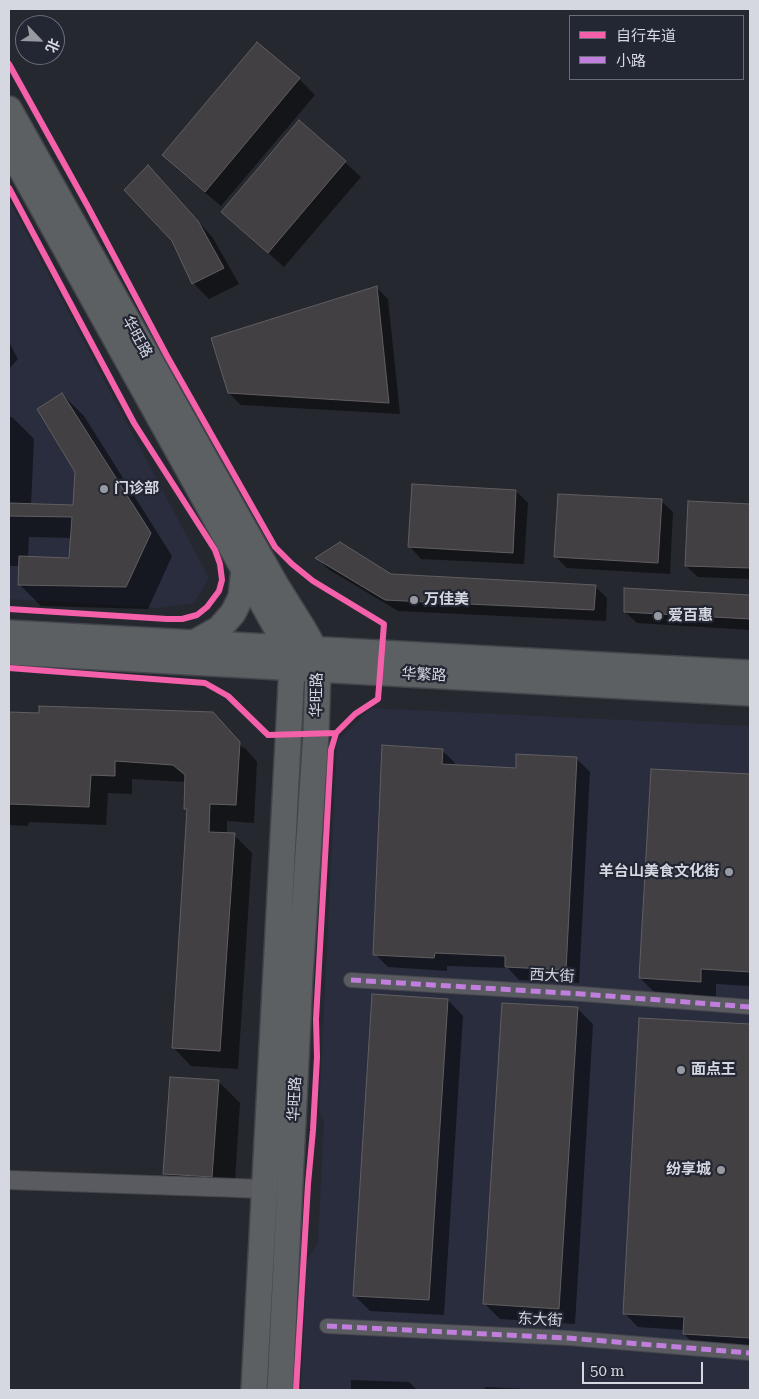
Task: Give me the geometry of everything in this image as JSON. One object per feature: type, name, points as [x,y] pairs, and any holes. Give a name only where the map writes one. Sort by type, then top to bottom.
[{"type":"main road","name":"华旺路","points":[[9,109],[316,659],[316,733],[300,976],[280,1390]]},
{"type":"main road","name":"华旺路","points":[[9,147],[244,569],[289,657],[254,1390]]},
{"type":"main road","points":[[194,643],[219,629],[233,613],[241,597],[244,569]]},
{"type":"main road","name":"华繁路","points":[[9,633],[194,643],[289,657]]},
{"type":"main road","name":"华繁路","points":[[9,652],[289,657],[750,694]]},
{"type":"main road","name":"华繁路","points":[[316,659],[750,672]]},
{"type":"street","name":"西大街","points":[[352,980],[582,994],[750,1007]]},
{"type":"street","points":[[9,1180],[264,1189]]},
{"type":"street","name":"东大街","points":[[327,1326],[568,1338],[750,1353]]},
{"type":"shaded area","points":[[9,200],[209,578],[194,603],[158,608],[9,599]]},
{"type":"shaded area","points":[[371,708],[750,726],[750,1390],[301,1390],[307,1261],[318,1243],[324,1120],[319,1111],[337,741]]},
{"type":"building","points":[[257,42],[300,78],[205,192],[162,155]]},
{"type":"building","points":[[299,120],[346,161],[268,253],[221,212]]},
{"type":"building","points":[[148,165],[198,221],[224,268],[192,284],[172,241],[124,190]]},
{"type":"building","points":[[377,286],[389,403],[228,393],[211,338]]},
{"type":"building","name":"门诊部","points":[[62,393],[151,533],[126,587],[18,585],[19,556],[69,558],[72,517],[9,516],[9,503],[73,505],[75,472],[37,409]]},
{"type":"building","points":[[412,484],[516,490],[513,553],[408,547]]},
{"type":"building","points":[[558,494],[662,499],[658,563],[554,557]]},
{"type":"building","points":[[688,501],[750,504],[750,568],[685,566]]},
{"type":"building","points":[[340,542],[391,574],[596,585],[594,610],[385,600],[315,558]]},
{"type":"building","points":[[624,588],[750,595],[750,619],[624,612]]},
{"type":"building","points":[[39,706],[213,712],[240,742],[236,805],[210,804],[209,832],[235,833],[220,1051],[172,1048],[187,809],[184,809],[185,775],[173,765],[115,761],[115,776],[91,775],[89,807],[9,804],[9,712],[39,713]]},
{"type":"building","points":[[382,745],[443,749],[442,764],[516,768],[516,754],[577,757],[566,970],[505,967],[505,956],[435,953],[434,958],[373,955]]},
{"type":"building","points":[[651,769],[750,774],[750,972],[701,969],[701,982],[639,978]]},
{"type":"building","points":[[372,994],[448,999],[429,1300],[353,1296]]},
{"type":"building","points":[[502,1003],[578,1007],[559,1309],[483,1304]]},
{"type":"building","points":[[639,1018],[750,1024],[750,1338],[683,1334],[684,1317],[623,1314]]},
{"type":"building","points":[[170,1077],[219,1080],[212,1177],[163,1174]]},
{"type":"marked path","points":[[351,980],[582,994],[750,1007]]},
{"type":"marked path","points":[[327,1326],[568,1338],[750,1353]]},
{"type":"cycle path","points":[[9,64],[167,356],[275,547],[313,581],[384,624],[378,699],[355,714],[336,733],[331,750],[316,1019],[317,1057],[296,1390]]},
{"type":"cycle path","points":[[9,188],[134,423],[215,550],[220,564],[222,580],[219,591],[207,607],[197,615],[182,619],[9,609]]},
{"type":"cycle path","points":[[9,668],[205,683],[228,696],[268,735],[336,733]]},
{"type":"place","name":"门诊部","points":[[104,489]]},
{"type":"place","name":"万佳美","points":[[414,600]]},
{"type":"place","name":"爱百惠","points":[[658,616]]},
{"type":"place","name":"羊台山美食文化街","points":[[729,872]]},
{"type":"place","name":"面点王","points":[[681,1070]]},
{"type":"place","name":"纷享城","points":[[721,1170]]}]
